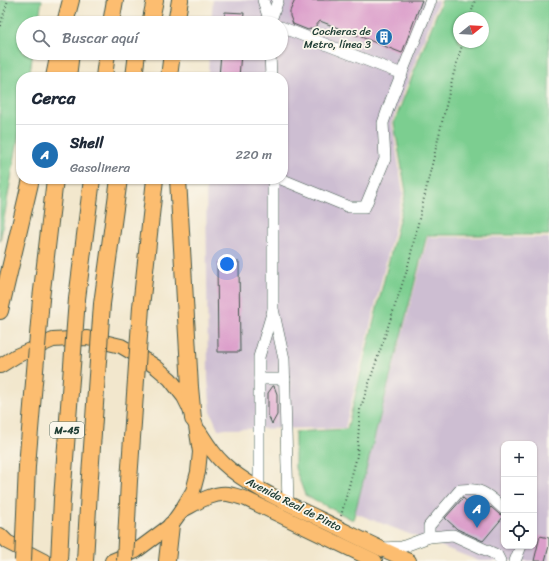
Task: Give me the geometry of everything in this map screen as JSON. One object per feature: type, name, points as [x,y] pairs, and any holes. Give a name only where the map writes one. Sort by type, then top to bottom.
[{"type":"highway","points":[[67,16],[71,0]]},
{"type":"highway","points":[[75,16],[77,0]]},
{"type":"highway","points":[[112,16],[115,0]]},
{"type":"highway","points":[[143,16],[145,0]]},
{"type":"highway","points":[[152,16],[155,0]]},
{"type":"highway","points":[[178,16],[181,0]]},
{"type":"highway","points":[[181,0],[181,16]]},
{"type":"highway","points":[[55,72],[58,60]]},
{"type":"highway","points":[[69,72],[70,60]]},
{"type":"highway","points":[[105,72],[106,60]]},
{"type":"highway","points":[[135,72],[137,60]]},
{"type":"highway","points":[[170,72],[171,60]]},
{"type":"highway","points":[[180,60],[180,72]]},
{"type":"highway","points":[[0,311],[30,184]]},
{"type":"highway","points":[[23,561],[27,466],[41,299],[54,184]]},
{"type":"highway","name":"M-45","points":[[59,561],[62,499],[78,299],[91,184]]},
{"type":"highway","name":"M-45","points":[[85,561],[88,490],[102,304],[117,184]]},
{"type":"highway","points":[[125,561],[141,307],[154,184]]},
{"type":"highway","points":[[178,184],[190,386],[194,422]]},
{"type":"highway","points":[[167,561],[171,525]]},
{"type":"main road","points":[[0,366],[16,356],[53,340],[87,338],[121,346],[156,367],[170,380],[184,397],[194,422],[200,452],[198,472],[193,490],[171,525],[136,551],[112,561]]},
{"type":"main road","name":"Avenida Real de Pinto","points":[[194,422],[208,445],[222,462],[246,480],[338,528],[377,555]]},
{"type":"main road","name":"Avenida Real de Pinto","points":[[181,511],[209,497],[220,494],[237,496],[377,555],[410,561]]},
{"type":"main road","points":[[0,535],[8,542],[44,561]]},
{"type":"lane","points":[[263,0],[269,16]]},
{"type":"lane","points":[[273,16],[278,0]]},
{"type":"lane","points":[[288,182],[349,208],[365,207],[385,159],[383,124],[391,100],[431,0]]},
{"type":"lane","points":[[288,30],[402,74]]},
{"type":"lane","points":[[270,60],[271,72]]},
{"type":"lane","points":[[273,184],[273,309],[284,360],[288,503]]},
{"type":"lane","points":[[259,488],[259,357],[273,309]]},
{"type":"lane","points":[[259,379],[285,379]]},
{"type":"lane","points":[[429,537],[429,526],[460,490],[471,489],[487,494],[501,506]]},
{"type":"lane","points":[[377,555],[429,537],[452,535],[497,555],[500,561]]},
{"type":"lane","points":[[515,561],[520,549]]},
{"type":"path","points":[[0,26],[8,0]]},
{"type":"path","points":[[472,12],[475,0]]},
{"type":"path","points":[[338,528],[357,456],[360,410],[407,270],[453,76],[461,48]]},
{"type":"shaded area","points":[[213,0],[439,0],[392,122],[403,193],[345,428],[218,429],[211,413],[208,380],[206,184],[288,184],[288,72],[208,72],[209,60],[288,60],[288,16],[212,16]]},
{"type":"shaded area","points":[[428,237],[549,238],[549,561],[479,561],[355,513]]},
{"type":"green space","points":[[0,0],[42,0],[39,16],[16,16],[16,60],[32,60],[30,72],[16,72],[16,150],[0,241]]},
{"type":"green space","points":[[442,0],[549,0],[549,235],[427,235],[353,520],[305,495],[295,468],[295,432],[347,429],[406,192],[394,123]]},
{"type":"building","name":"Cocheras de Metro, línea 3","points":[[295,0],[422,0],[402,53],[320,21],[315,27],[308,30],[293,24],[290,11]]},
{"type":"building","points":[[225,12],[244,13],[244,16],[225,16]]},
{"type":"building","points":[[220,60],[240,60],[239,72],[219,72]]},
{"type":"building","points":[[217,262],[239,262],[240,352],[218,352]]},
{"type":"building","points":[[273,386],[277,394],[277,415],[272,424],[268,415],[268,393]]},
{"type":"building","points":[[463,498],[482,515],[491,507],[501,515],[501,520],[483,541],[457,529],[445,518]]},
{"type":"building","points":[[540,536],[549,538],[549,546],[545,561],[534,561]]},
{"type":"place","name":"Cocheras de Metro, línea 3","points":[[384,37]]},
{"type":"place","name":"Shell","points":[[477,528]]}]
